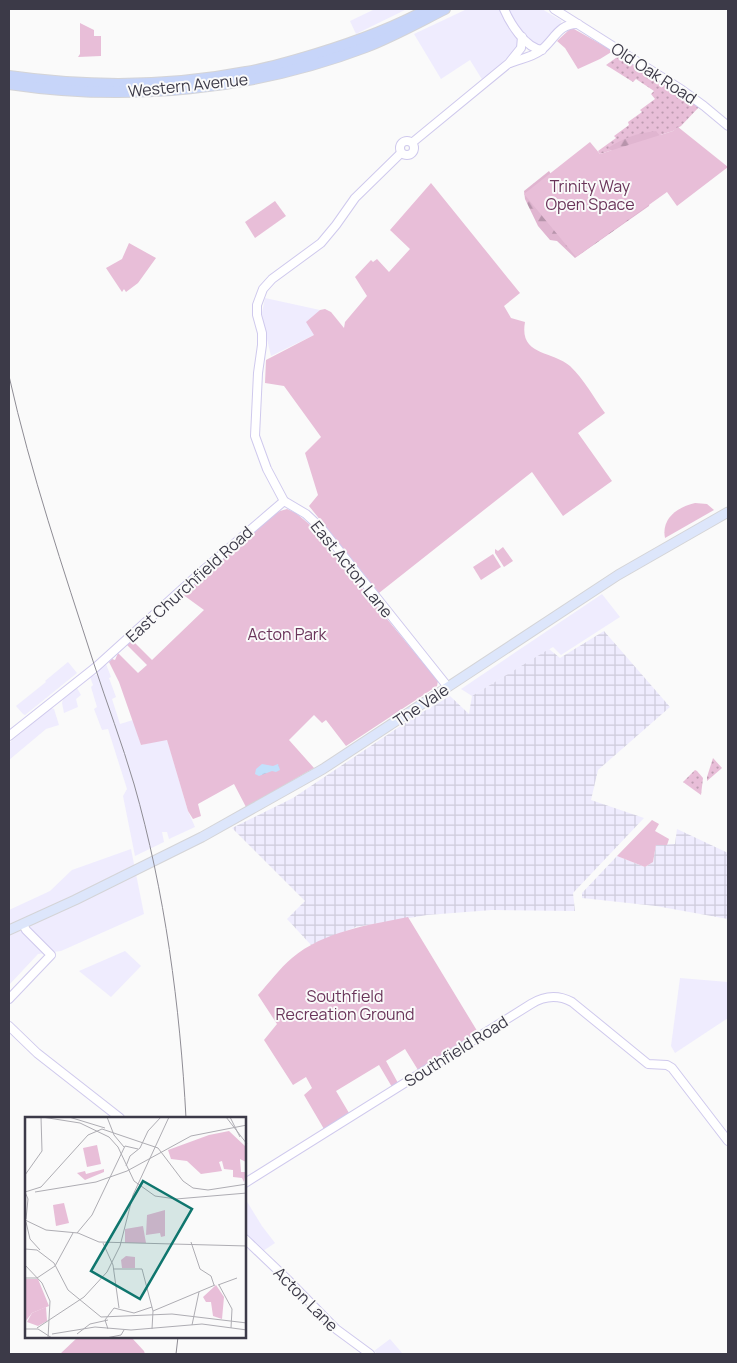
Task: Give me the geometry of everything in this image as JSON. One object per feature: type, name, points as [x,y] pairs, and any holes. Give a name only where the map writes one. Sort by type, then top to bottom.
[{"type":"highway","name":"Western Avenue","points":[[9,76],[82,83],[131,84],[232,75],[293,61],[349,44],[401,24],[428,9]]},
{"type":"highway","name":"Western Avenue","points":[[9,84],[92,92],[156,92],[231,84],[299,68],[368,46],[405,30],[445,9]]},
{"type":"main road","name":"The Vale","points":[[9,930],[208,834],[324,770],[618,575],[728,512]]},
{"type":"street","points":[[504,9],[522,36],[534,49],[542,50],[561,29],[569,24],[578,24]]},
{"type":"street","name":"Old Oak Road","points":[[556,10],[682,90],[728,126]]},
{"type":"street","name":"Old Oak Road","points":[[556,10],[564,21],[561,29]]},
{"type":"street","name":"East Acton Lane","points":[[448,687],[322,529],[306,514],[284,500],[267,469],[254,432],[258,372],[262,345],[262,333],[257,315],[259,296],[272,279],[306,256],[321,243],[355,198],[402,152],[400,146],[403,142],[409,140],[412,142],[509,63],[521,48],[522,36]]},
{"type":"street","name":"East Acton Lane","points":[[509,63],[542,50]]},
{"type":"street","name":"East Churchfield Road","points":[[9,736],[94,669],[284,500]]},
{"type":"street","points":[[9,999],[51,955],[26,930],[23,924]]},
{"type":"street","name":"Southfield Road","points":[[246,1182],[543,998],[560,997],[572,1002],[648,1064],[667,1065],[675,1072],[728,1141]]},
{"type":"street","points":[[9,1026],[37,1053],[119,1117]]},
{"type":"street","name":"Acton Lane","points":[[246,1240],[336,1329],[370,1354]]},
{"type":"shaded area","points":[[375,9],[407,9],[356,34],[350,21]]},
{"type":"shaded area","points":[[467,9],[542,9],[562,21],[540,48],[525,33],[517,37],[518,45],[514,51],[483,81],[470,60],[441,79],[414,34]]},
{"type":"shaded area","points":[[265,298],[320,310],[314,335],[271,356],[262,313]]},
{"type":"shaded area","points":[[602,594],[620,617],[561,655],[553,647],[472,696],[461,689]]},
{"type":"shaded area","points":[[604,631],[670,707],[598,770],[591,800],[644,818],[573,893],[575,911],[492,910],[427,915],[356,927],[311,945],[287,919],[305,901],[232,828],[293,798],[414,717],[450,696],[469,714],[472,696],[549,649],[560,658]]},
{"type":"shaded area","points":[[68,662],[77,673],[25,715],[23,714],[16,706]]},
{"type":"shaded area","points":[[106,664],[116,697],[112,699],[120,724],[133,720],[141,745],[167,739],[188,811],[195,827],[169,839],[167,832],[162,832],[164,842],[135,856],[123,796],[127,789],[108,729],[102,730],[94,709],[97,707],[90,677],[98,674],[98,670]]},
{"type":"shaded area","points":[[77,688],[81,695],[76,699],[78,707],[64,713],[63,699]]},
{"type":"shaded area","points":[[51,708],[54,709],[59,725],[46,729],[9,760],[9,743]]},
{"type":"shaded area","points":[[677,829],[728,853],[728,919],[656,906],[582,898],[582,893],[617,856],[645,867],[653,862],[656,845],[675,844]]},
{"type":"shaded area","points":[[131,849],[144,914],[61,951],[38,954],[9,985],[9,910],[50,891],[72,870]]},
{"type":"shaded area","points":[[125,951],[141,966],[111,997],[79,971]]},
{"type":"shaded area","points":[[680,978],[728,982],[728,1018],[675,1053],[671,1046]]},
{"type":"shaded area","points":[[246,1200],[275,1243],[263,1251],[246,1234]]},
{"type":"shaded area","points":[[390,1339],[403,1354],[378,1354],[374,1351]]},
{"type":"green space","points":[[80,23],[94,30],[94,36],[101,36],[101,56],[78,57],[80,54]]},
{"type":"green space","points":[[570,29],[574,29],[613,51],[578,69],[565,48],[557,41]]},
{"type":"green space","points":[[620,55],[699,107],[681,126],[673,131],[600,154],[598,151],[616,138],[614,136],[629,125],[628,122],[642,112],[640,110],[655,99],[651,94],[654,91],[636,79],[633,82],[606,65]]},
{"type":"green space","name":"Trinity Way Open Space","points":[[678,127],[728,167],[677,206],[667,192],[576,257],[524,194],[590,142],[600,154],[673,131]]},
{"type":"green space","points":[[656,131],[662,138],[619,156],[608,148],[631,136]]},
{"type":"green space","points":[[549,171],[555,181],[650,199],[649,206],[575,258],[557,241],[550,240],[538,226],[525,199],[524,191]]},
{"type":"green space","points":[[431,183],[520,293],[504,306],[511,318],[525,322],[524,333],[527,341],[538,351],[570,366],[605,413],[578,433],[612,481],[563,516],[532,472],[379,593],[309,506],[318,495],[305,453],[321,437],[284,386],[265,383],[266,360],[314,335],[306,322],[320,310],[325,309],[331,312],[344,328],[345,322],[367,296],[355,277],[371,260],[373,262],[377,259],[389,272],[410,249],[390,230]]},
{"type":"green space","points":[[275,201],[286,216],[255,238],[245,222]]},
{"type":"green space","points":[[129,243],[156,258],[138,283],[126,292],[124,289],[122,292],[106,268],[122,259]]},
{"type":"green space","points":[[695,503],[707,504],[714,510],[665,538],[664,531],[672,514],[683,507]]},
{"type":"green space","name":"Acton Park","points":[[287,509],[296,513],[309,524],[438,681],[437,686],[346,746],[326,720],[322,723],[314,715],[289,740],[314,768],[246,807],[234,784],[198,804],[201,816],[193,819],[188,811],[167,740],[141,745],[119,682],[109,662],[112,659],[115,660],[118,653],[138,673],[147,665],[127,645],[132,640],[152,660],[204,610],[182,594],[274,515]]},
{"type":"green space","points":[[503,547],[513,561],[504,567],[495,553],[495,549],[498,551]]},
{"type":"green space","points":[[493,554],[501,567],[481,580],[473,567]]},
{"type":"green space","points":[[713,758],[722,768],[707,781],[707,777]]},
{"type":"green space","points":[[695,770],[703,778],[701,795],[683,782]]},
{"type":"green space","points":[[652,820],[659,824],[655,831],[669,839],[667,845],[656,845],[653,862],[645,867],[617,856]]},
{"type":"green space","name":"Southfield Recreation Ground","points":[[408,917],[479,1034],[418,1070],[405,1049],[386,1061],[398,1083],[392,1087],[379,1065],[336,1091],[349,1113],[324,1129],[304,1095],[312,1088],[306,1077],[293,1085],[264,1040],[277,1024],[258,995],[292,958],[318,941],[347,930]]},
{"type":"green space","points":[[77,1338],[132,1338],[145,1354],[60,1354]]},
{"type":"water","points":[[262,764],[273,766],[278,764],[280,770],[259,776],[255,774],[256,769]]},
{"type":"railway","points":[[9,376],[27,449],[48,521],[134,784],[145,825],[169,949],[180,1034],[186,1117]]},
{"type":"railway","points":[[176,1354],[178,1338]]}]
